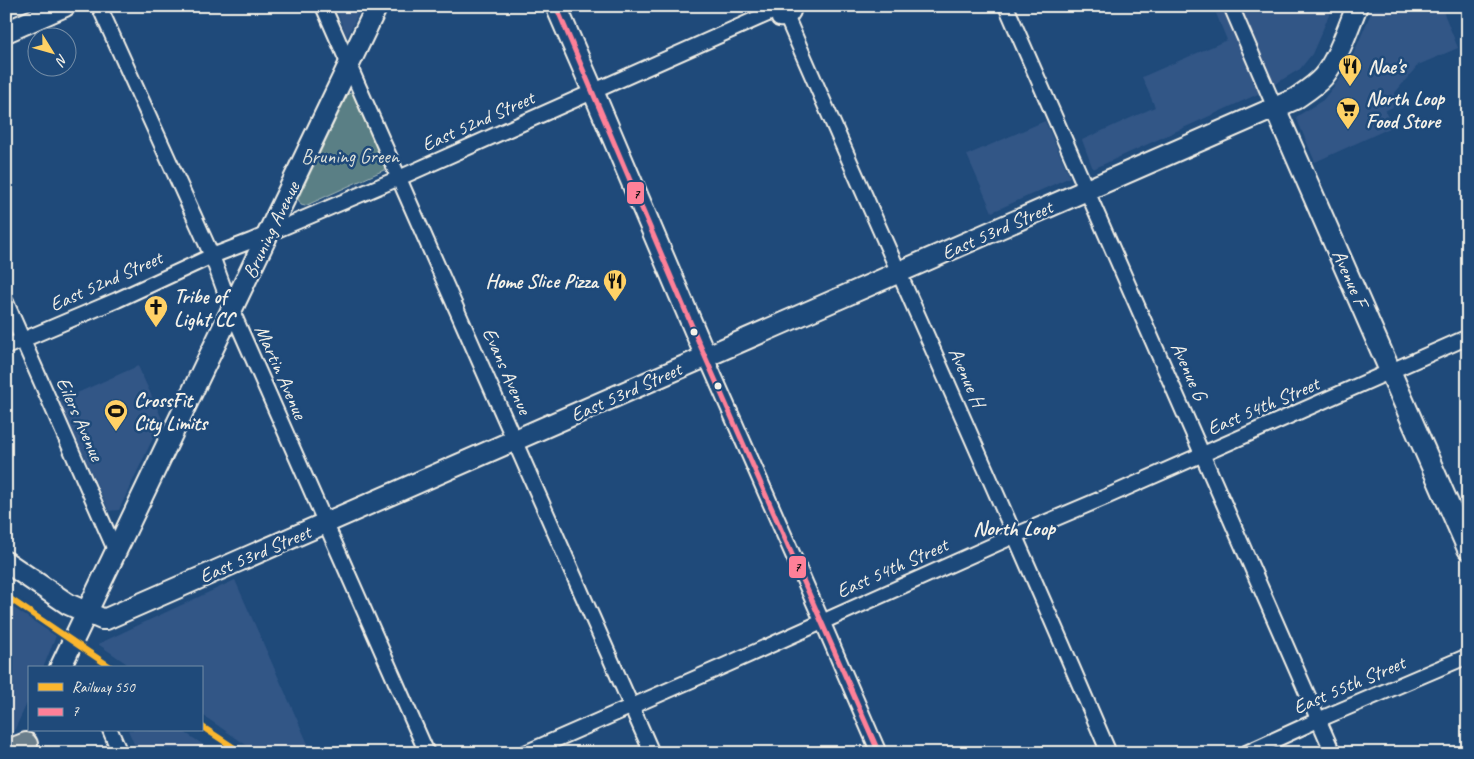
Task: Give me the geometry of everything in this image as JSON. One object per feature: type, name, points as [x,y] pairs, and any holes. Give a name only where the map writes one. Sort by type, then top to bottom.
[{"type":"street","points":[[6,32],[65,6]]},
{"type":"street","name":"Martin Avenue","points":[[99,6],[212,256],[232,311],[427,753]]},
{"type":"street","name":"Evans Avenue","points":[[323,6],[652,753]]},
{"type":"street","name":"Bruning Avenue","points":[[61,666],[377,6]]},
{"type":"street","points":[[556,6],[706,357],[879,753]]},
{"type":"street","name":"Avenue G","points":[[1006,6],[1333,753]]},
{"type":"street","name":"Avenue F","points":[[1231,6],[1468,549]]},
{"type":"street","name":"East 53rd Street","points":[[6,562],[68,604],[106,619],[1300,96],[1324,76],[1357,6]]},
{"type":"street","points":[[771,9],[776,18],[790,12]]},
{"type":"street","name":"East 52nd Street","points":[[6,347],[117,300],[212,256],[267,235],[399,178],[771,9]]},
{"type":"street","name":"Avenue H","points":[[790,12],[899,273],[1016,535],[1110,753]]},
{"type":"street","name":"Eilers Avenue","points":[[6,302],[116,552]]},
{"type":"street","name":"East 54th Street","points":[[525,753],[1468,337]]},
{"type":"street","name":"East 55th Street","points":[[1246,753],[1468,656]]},
{"type":"street","points":[[111,732],[120,753]]},
{"type":"shaded area","points":[[335,6],[362,6],[347,37]]},
{"type":"shaded area","points":[[1213,6],[1333,6],[1312,54],[1300,69],[1258,94],[1093,169],[1082,140],[1155,107],[1142,77],[1227,40]]},
{"type":"shaded area","points":[[1374,6],[1441,6],[1458,48],[1418,65],[1394,94],[1398,104],[1385,111],[1392,127],[1315,162],[1296,117],[1323,100],[1342,76]]},
{"type":"shaded area","points":[[1045,121],[1070,177],[992,212],[967,155]]},
{"type":"shaded area","points":[[138,366],[162,419],[119,510],[109,511],[59,401]]},
{"type":"shaded area","points":[[235,580],[312,753],[258,753],[202,715],[202,666],[130,666],[98,644]]},
{"type":"shaded area","points":[[6,603],[56,636],[44,666],[28,666],[28,701],[15,729],[6,738]]},
{"type":"shaded area","points":[[129,732],[184,732],[216,753],[138,753]]},
{"type":"green space","name":"Bruning Green","points":[[353,93],[385,166],[384,170],[305,206],[301,205],[298,199],[348,94]]},
{"type":"rail line","name":"550","points":[[6,596],[109,666]]},
{"type":"rail line","name":"550","points":[[202,727],[242,753]]},
{"type":"transit line","name":"7","points":[[556,6],[700,345],[879,753]]},
{"type":"place","name":"Nae's","points":[[1350,87]]},
{"type":"place","name":"North Loop Food Store","points":[[1348,130]]},
{"type":"place","name":"Home Slice Pizza","points":[[615,302]]},
{"type":"place","name":"Tribe of Light CC","points":[[156,328]]},
{"type":"place","name":"CrossFit City Limits","points":[[116,432]]},
{"type":"district","name":"North Loop","points":[[1014,528]]}]
